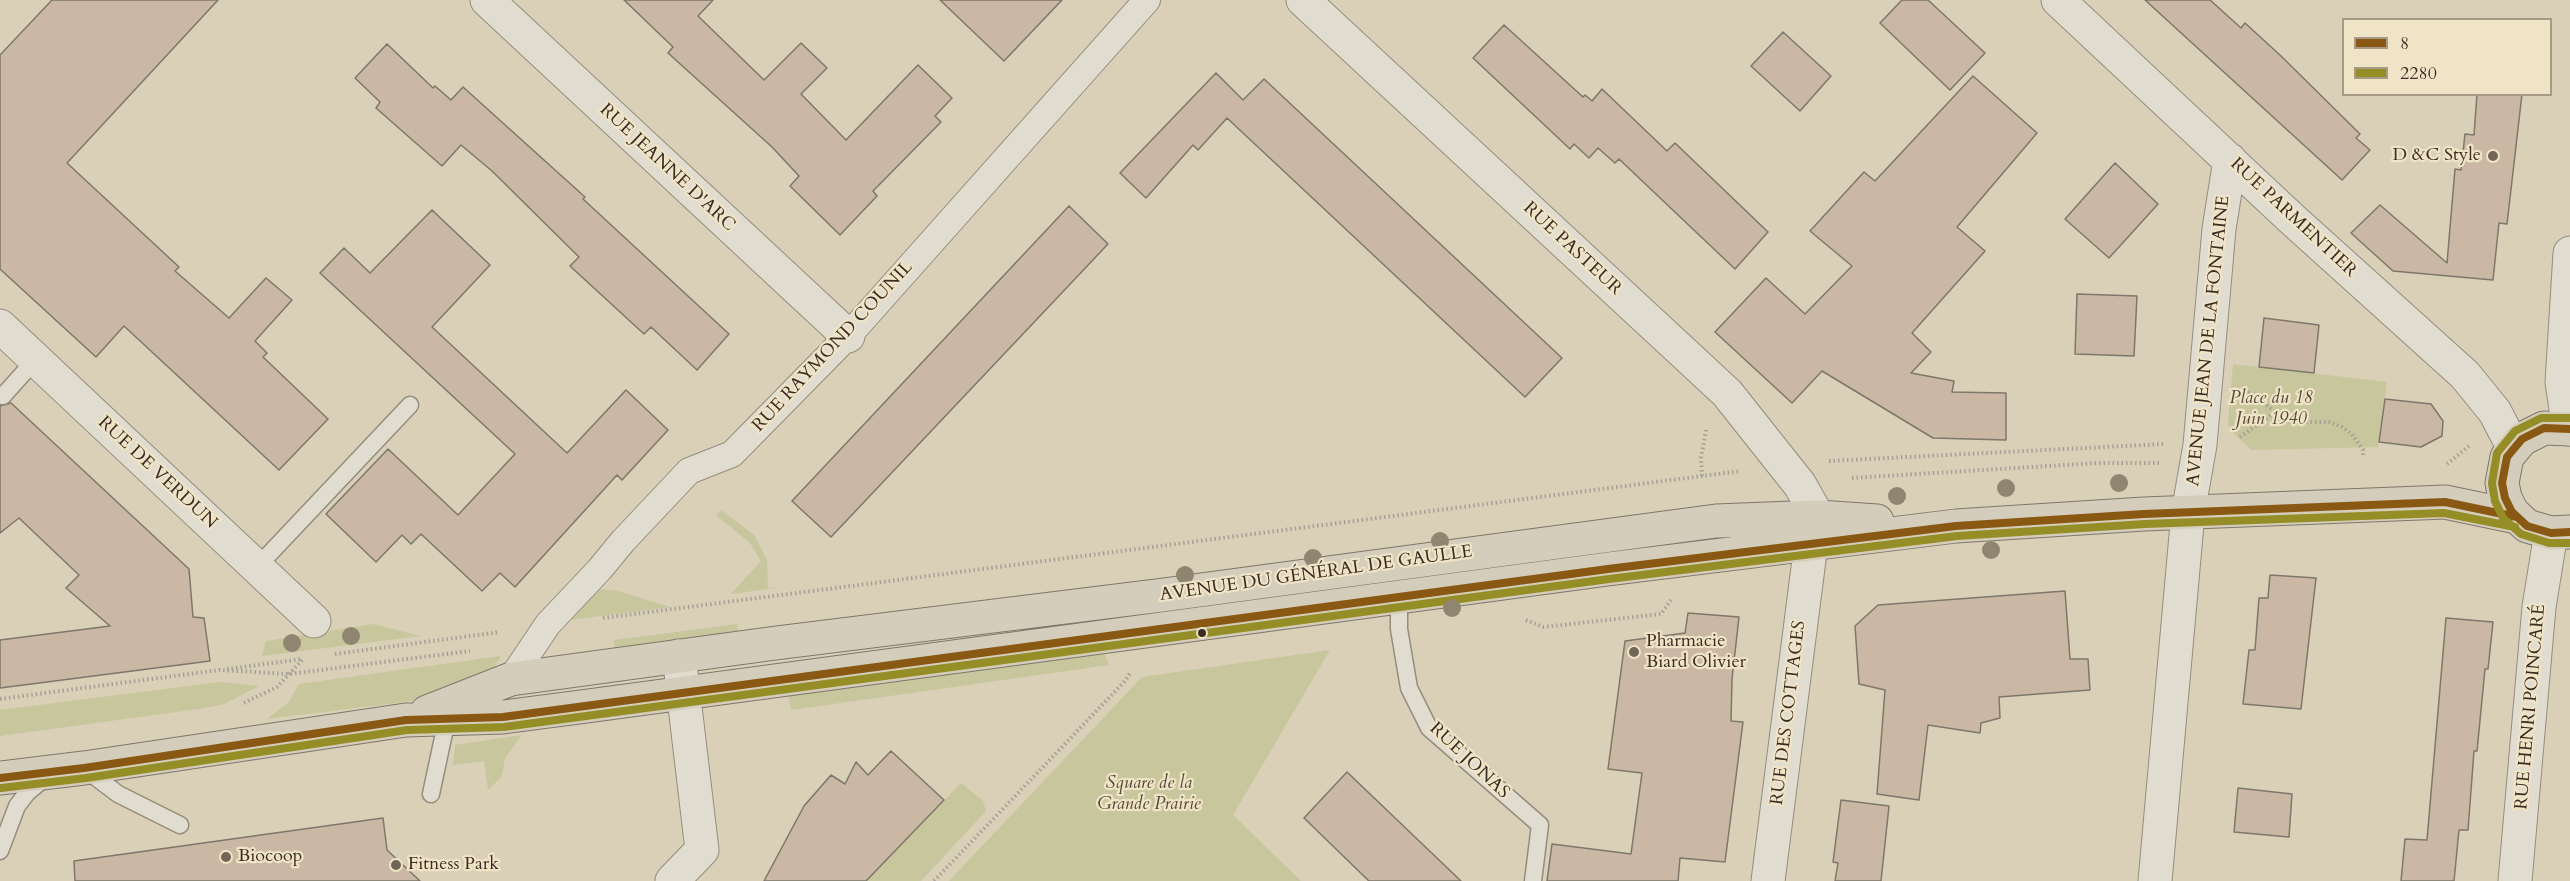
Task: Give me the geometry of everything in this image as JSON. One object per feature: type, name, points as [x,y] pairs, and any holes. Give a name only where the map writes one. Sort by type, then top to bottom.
[{"type":"main road","name":"AVENUE DU GÉNÉRAL DE GAULLE","points":[[2445,502],[2508,458],[2532,432],[2544,428],[2569,429]]},
{"type":"main road","points":[[2508,458],[2502,483],[2505,498],[2517,517]]},
{"type":"main road","name":"AVENUE DU GÉNÉRAL DE GAULLE","points":[[406,720],[511,679],[1716,521],[1815,531],[2445,502],[2517,517],[2538,531],[2560,532]]},
{"type":"main road","name":"AVENUE DU GÉNÉRAL DE GAULLE","points":[[0,778],[84,768],[406,720],[503,717],[1399,598],[1608,568],[1815,531]]},
{"type":"street","name":"RUE JEANNE D'ARC","points":[[487,0],[848,336]]},
{"type":"street","name":"RUE RAYMOND COUNIL","points":[[511,679],[548,624],[689,471],[732,454],[848,336],[1148,0]]},
{"type":"street","name":"RUE PASTEUR","points":[[1303,0],[1727,393],[1800,485],[1815,531]]},
{"type":"street","name":"RUE PARMENTIER","points":[[2058,0],[2465,375],[2495,412],[2508,458]]},
{"type":"street","name":"AVENUE JEAN DE LA FONTAINE","points":[[2155,881],[2188,513],[2198,456],[2219,229],[2230,160]]},
{"type":"street","points":[[2569,429],[2562,381],[2570,253]]},
{"type":"street","name":"RUE DE VERDUN","points":[[0,326],[314,621]]},
{"type":"street","name":"RUE DES COTTAGES","points":[[1768,881],[1815,531]]},
{"type":"street","name":"RUE HENRI POINCARÉ","points":[[2515,881],[2539,607],[2560,532]]},
{"type":"street","points":[[672,881],[702,850],[679,656]]},
{"type":"lane","points":[[3,396],[36,359]]},
{"type":"lane","points":[[256,567],[410,405]]},
{"type":"lane","points":[[1399,598],[1415,578],[1531,562],[1653,528]]},
{"type":"lane","name":"RUE JONAS","points":[[1399,598],[1399,629],[1409,688],[1429,728],[1540,825],[1533,881]]},
{"type":"lane","points":[[431,794],[447,720]]},
{"type":"lane","points":[[84,768],[118,794],[180,825]]},
{"type":"lane","points":[[0,851],[17,806],[27,793],[51,772]]},
{"type":"path","points":[[2205,381],[2235,387],[2253,394],[2274,413],[2294,422],[2330,422],[2342,427],[2352,434],[2363,450],[2363,455]]},
{"type":"path","points":[[2233,443],[2274,413]]},
{"type":"path","points":[[1708,424],[1701,458],[1702,476],[1745,470]]},
{"type":"path","points":[[1828,461],[2172,443]]},
{"type":"path","points":[[219,670],[303,658]]},
{"type":"path","points":[[934,881],[1125,681],[1136,664]]},
{"type":"green space","name":"Place du 18 Juin 1940","points":[[2233,364],[2387,382],[2378,447],[2251,450],[2230,430],[2228,424]]},
{"type":"green space","points":[[721,510],[754,535],[767,560],[768,588],[782,587],[731,594],[761,561],[750,543],[716,515]]},
{"type":"green space","points":[[601,589],[618,591],[670,607],[570,620],[575,612]]},
{"type":"green space","points":[[373,624],[421,636],[262,656],[266,641]]},
{"type":"green space","points":[[737,624],[739,637],[615,652],[614,640]]},
{"type":"green space","points":[[1103,649],[1109,665],[791,710],[788,692]]},
{"type":"green space","name":"Square de la Grande Prairie","points":[[1330,650],[1233,815],[1301,881],[949,881],[1142,677]]},
{"type":"green space","points":[[501,656],[487,679],[444,697],[267,719],[289,702],[299,684]]},
{"type":"green space","points":[[220,682],[259,686],[224,704],[206,708],[0,736],[0,710]]},
{"type":"green space","points":[[522,735],[505,758],[502,776],[488,790],[484,761],[453,765],[455,745]]},
{"type":"green space","points":[[961,783],[983,801],[986,811],[921,881],[866,881]]},
{"type":"building","points":[[52,0],[218,0],[67,163],[179,267],[175,271],[229,318],[266,278],[292,300],[255,341],[267,353],[263,357],[328,419],[279,470],[124,326],[96,357],[0,269],[0,55]]},
{"type":"building","points":[[624,0],[713,0],[698,16],[764,80],[801,43],[827,68],[801,94],[846,140],[918,65],[952,98],[935,116],[941,122],[873,191],[877,196],[840,235],[790,186],[799,176],[772,147],[668,53],[673,47]]},
{"type":"building","points":[[940,0],[1062,0],[1004,61]]},
{"type":"building","points":[[1902,0],[1928,0],[1985,53],[1950,90],[1880,23]]},
{"type":"building","points":[[2145,0],[2210,0],[2241,28],[2245,23],[2360,134],[2356,138],[2370,150],[2342,180]]},
{"type":"building","points":[[1504,25],[1583,97],[1585,95],[1592,101],[1602,89],[1667,151],[1675,143],[1768,232],[1735,269],[1619,159],[1615,163],[1598,148],[1589,158],[1574,144],[1570,149],[1473,58]]},
{"type":"building","points":[[1783,32],[1831,76],[1800,111],[1751,66]]},
{"type":"building","points":[[387,44],[433,88],[435,86],[451,100],[463,87],[585,197],[583,199],[729,334],[697,370],[651,327],[644,334],[570,266],[579,257],[492,171],[461,145],[442,166],[376,108],[380,102],[355,78]]},
{"type":"building","points":[[1216,73],[1243,100],[1264,79],[1562,358],[1525,397],[1227,118],[1198,150],[1193,145],[1146,198],[1120,173]]},
{"type":"building","points":[[1973,76],[2037,133],[1957,227],[1985,251],[1912,333],[1931,352],[1911,373],[1954,381],[1952,392],[2006,393],[2006,440],[1933,438],[1822,371],[1792,403],[1715,332],[1766,278],[1805,314],[1852,266],[1810,231],[1864,172],[1875,181]]},
{"type":"building","points":[[2477,96],[2522,96],[2507,224],[2499,223],[2493,280],[2393,271],[2351,233],[2380,205],[2447,263],[2455,169],[2461,170],[2465,134],[2474,135]]},
{"type":"building","points":[[2115,163],[2158,204],[2109,258],[2065,219]]},
{"type":"building","points":[[1069,206],[1108,244],[831,537],[792,501]]},
{"type":"building","points":[[432,210],[490,265],[432,327],[567,453],[626,390],[668,430],[622,480],[617,475],[515,587],[500,573],[482,591],[421,534],[411,544],[402,535],[376,562],[326,514],[388,449],[458,515],[515,454],[320,273],[344,248],[370,273]]},
{"type":"building","points":[[2077,294],[2137,296],[2134,356],[2075,354]]},
{"type":"building","points":[[2264,318],[2319,325],[2314,373],[2259,367]]},
{"type":"building","points":[[2385,399],[2431,404],[2443,421],[2442,436],[2421,447],[2379,442]]},
{"type":"building","points":[[11,403],[189,569],[193,617],[204,618],[210,661],[0,688],[0,640],[110,626],[66,588],[79,575],[19,518],[0,533],[0,406]]},
{"type":"building","points":[[2270,575],[2316,578],[2301,709],[2243,704],[2249,650],[2255,650],[2259,598],[2268,598]]},
{"type":"building","points":[[2065,591],[2070,659],[2088,659],[2090,690],[1999,697],[2000,718],[1981,723],[1980,733],[1928,725],[1919,800],[1877,794],[1885,690],[1859,684],[1855,626],[1878,605]]},
{"type":"building","points":[[1688,613],[1739,617],[1732,679],[1731,721],[1743,722],[1725,862],[1680,858],[1678,881],[1547,881],[1552,844],[1631,854],[1642,773],[1608,769],[1625,641],[1685,633]]},
{"type":"building","points":[[2446,618],[2493,622],[2488,669],[2485,669],[2477,751],[2474,751],[2468,830],[2459,830],[2454,881],[2401,881],[2405,839],[2427,840]]},
{"type":"building","points":[[891,751],[944,800],[866,881],[764,881],[804,806],[831,775],[845,784],[856,762],[868,775]]},
{"type":"building","points":[[1347,772],[1461,881],[1369,881],[1304,818]]},
{"type":"building","points":[[2238,788],[2292,794],[2289,837],[2234,832]]},
{"type":"building","points":[[1841,800],[1889,806],[1881,881],[1835,881],[1838,863],[1833,862]]},
{"type":"building","points":[[383,818],[387,850],[420,881],[75,881],[74,861]]},
{"type":"transit line","name":"2280","points":[[2570,418],[2541,418],[2515,431],[2497,453],[2492,483],[2495,501],[2503,518],[2521,534],[2549,543],[2570,543]]},
{"type":"transit line","name":"8","points":[[2570,429],[2544,428],[2522,439],[2507,457],[2502,483],[2505,498],[2512,512],[2527,526],[2551,533],[2570,532]]},
{"type":"transit line","name":"8","points":[[0,778],[84,768],[406,720],[503,717],[1608,569],[1956,526],[2144,514],[2445,502],[2517,517]]},
{"type":"transit line","name":"2280","points":[[1,788],[86,778],[407,730],[504,727],[1609,579],[1957,536],[2145,524],[2444,513],[2515,527]]},
{"type":"place","name":"D &C Style","points":[[2493,156]]},
{"type":"place","name":"Pharmacie Biard Olivier","points":[[1634,652]]},
{"type":"place","name":"Biocoop","points":[[226,857]]},
{"type":"place","name":"Fitness Park","points":[[396,865]]}]
